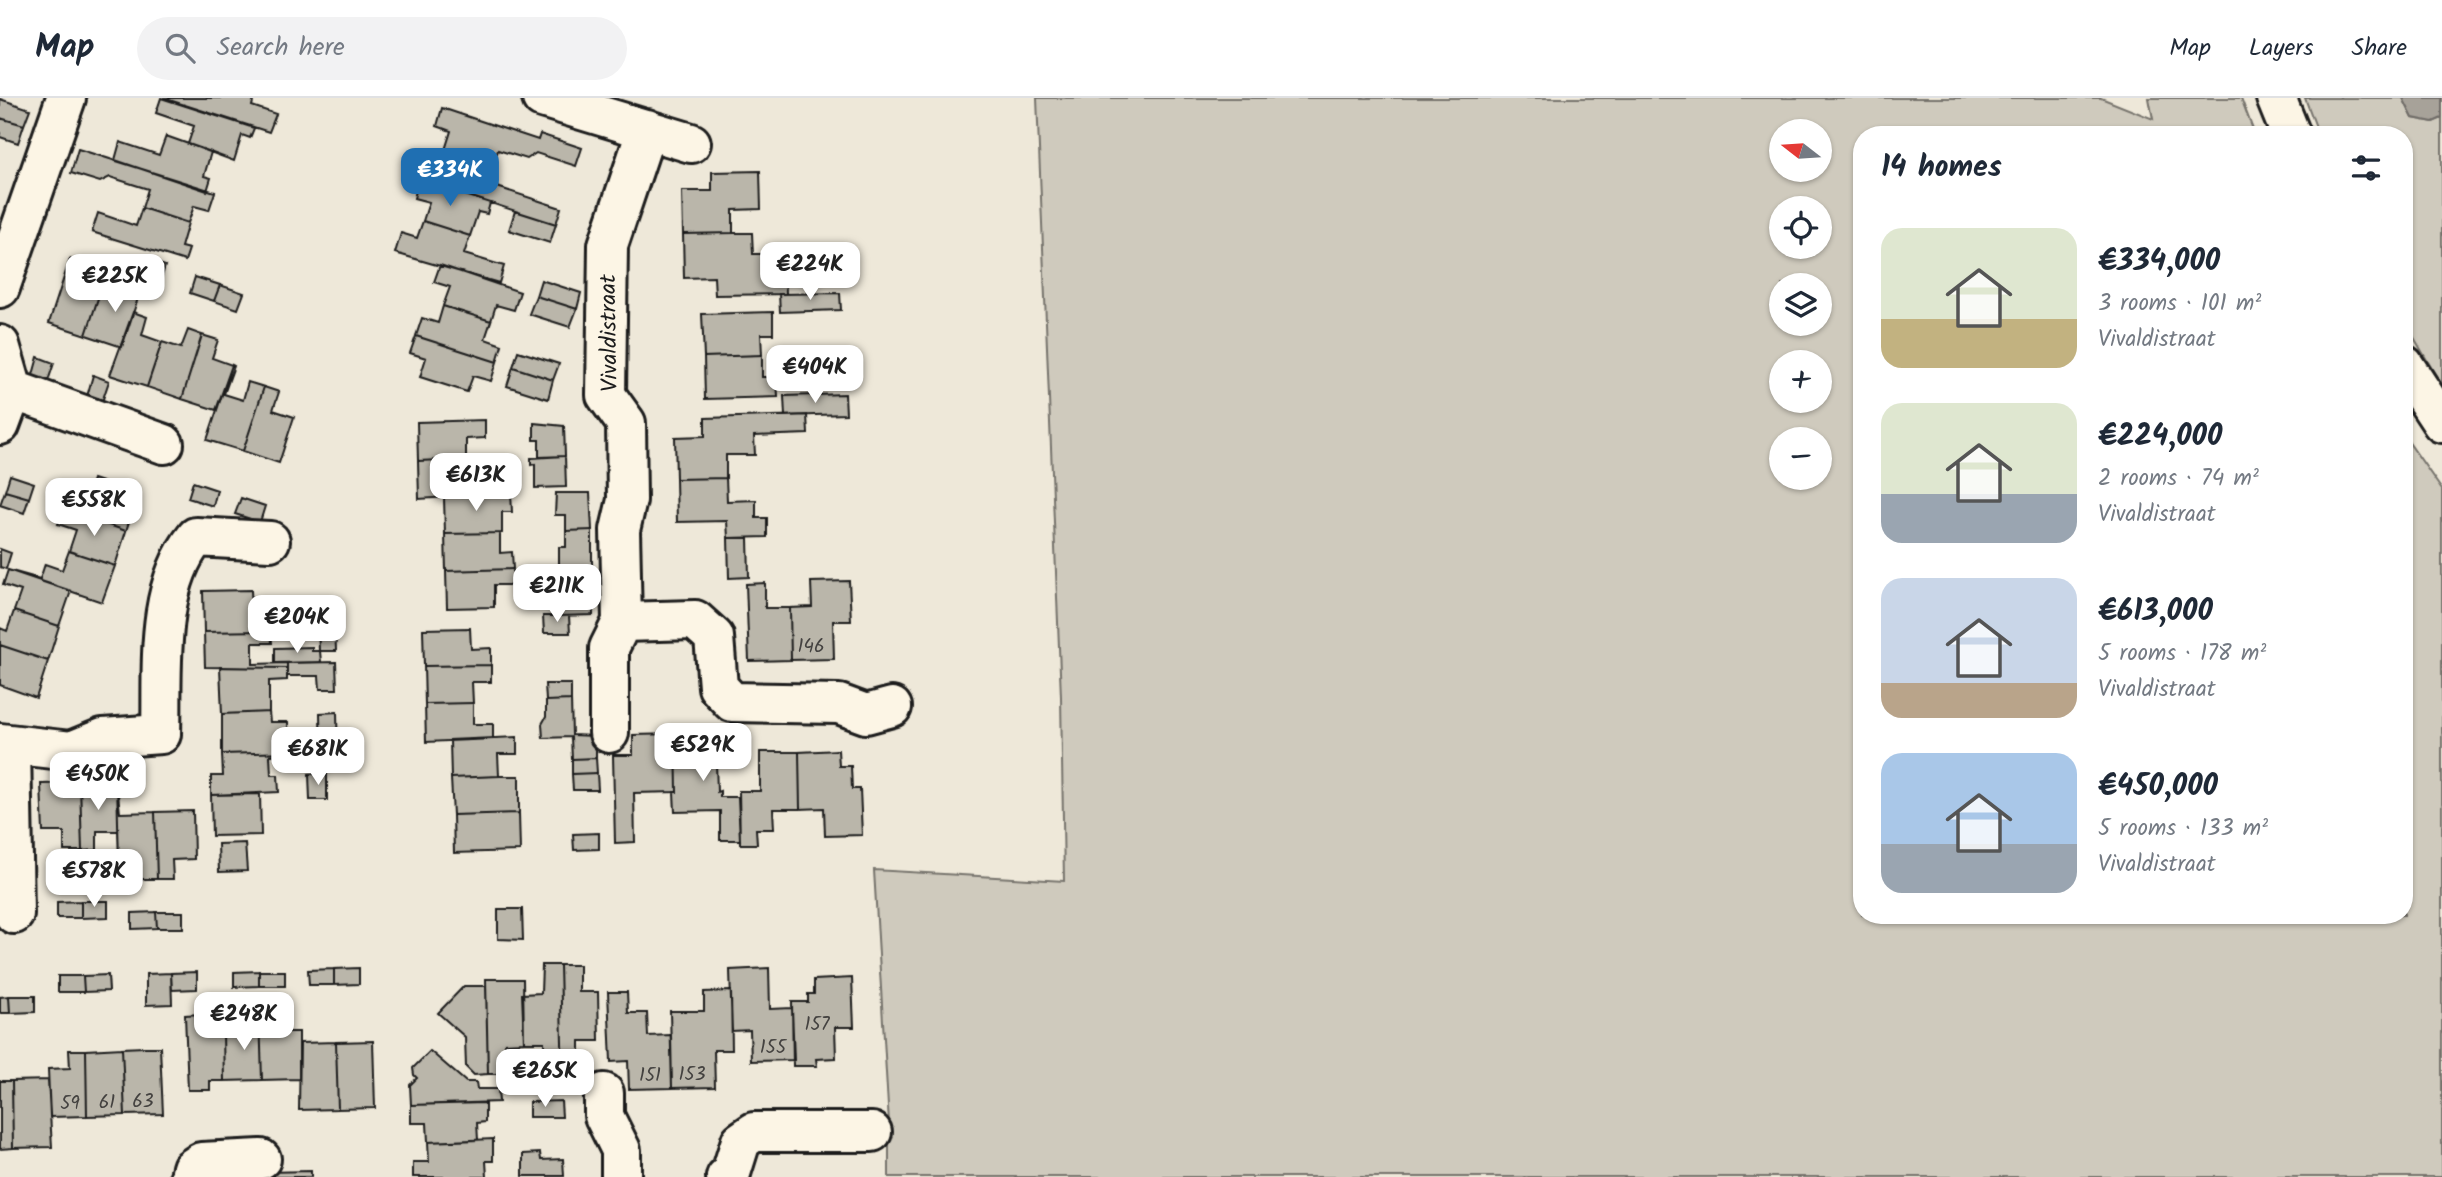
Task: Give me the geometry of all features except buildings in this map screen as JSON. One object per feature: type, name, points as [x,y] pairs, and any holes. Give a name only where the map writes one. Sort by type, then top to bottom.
[{"type":"street","points":[[0,288],[66,98]]},
{"type":"street","points":[[542,98],[691,142]]},
{"type":"street","points":[[2276,98],[2287,126]]},
{"type":"street","name":"Vivaldistraat","points":[[609,733],[609,648],[622,622],[620,530],[627,500],[626,423],[606,396],[608,244],[647,129]]},
{"type":"street","points":[[0,345],[6,408],[164,444]]},
{"type":"street","points":[[2413,379],[2442,423]]},
{"type":"street","points":[[14,914],[5,744],[71,751],[103,738],[161,734],[164,614],[184,552],[196,537],[270,541]]},
{"type":"street","points":[[622,622],[695,620],[714,637],[718,687],[732,702],[839,704],[866,714],[892,707]]},
{"type":"street","points":[[604,1093],[604,1116],[621,1150],[621,1177]]},
{"type":"street","points":[[726,1177],[731,1173],[740,1141],[754,1132],[872,1132]]},
{"type":"street","points":[[190,1177],[192,1168],[201,1162],[261,1159]]},
{"type":"shaded area","points":[[1037,98],[2101,98],[2153,119],[2149,98],[2241,98],[2252,126],[1853,126],[1853,924],[2413,924],[2413,448],[2442,490],[2442,1177],[889,1177],[889,1123],[874,870],[1064,881],[1061,697]]},
{"type":"shaded area","points":[[2305,98],[2403,98],[2413,118],[2433,122],[2442,118],[2442,386],[2413,336],[2413,126],[2316,126]]},
{"type":"shaded area","points":[[2403,98],[2442,98],[2442,118],[2433,122],[2413,118]]}]
